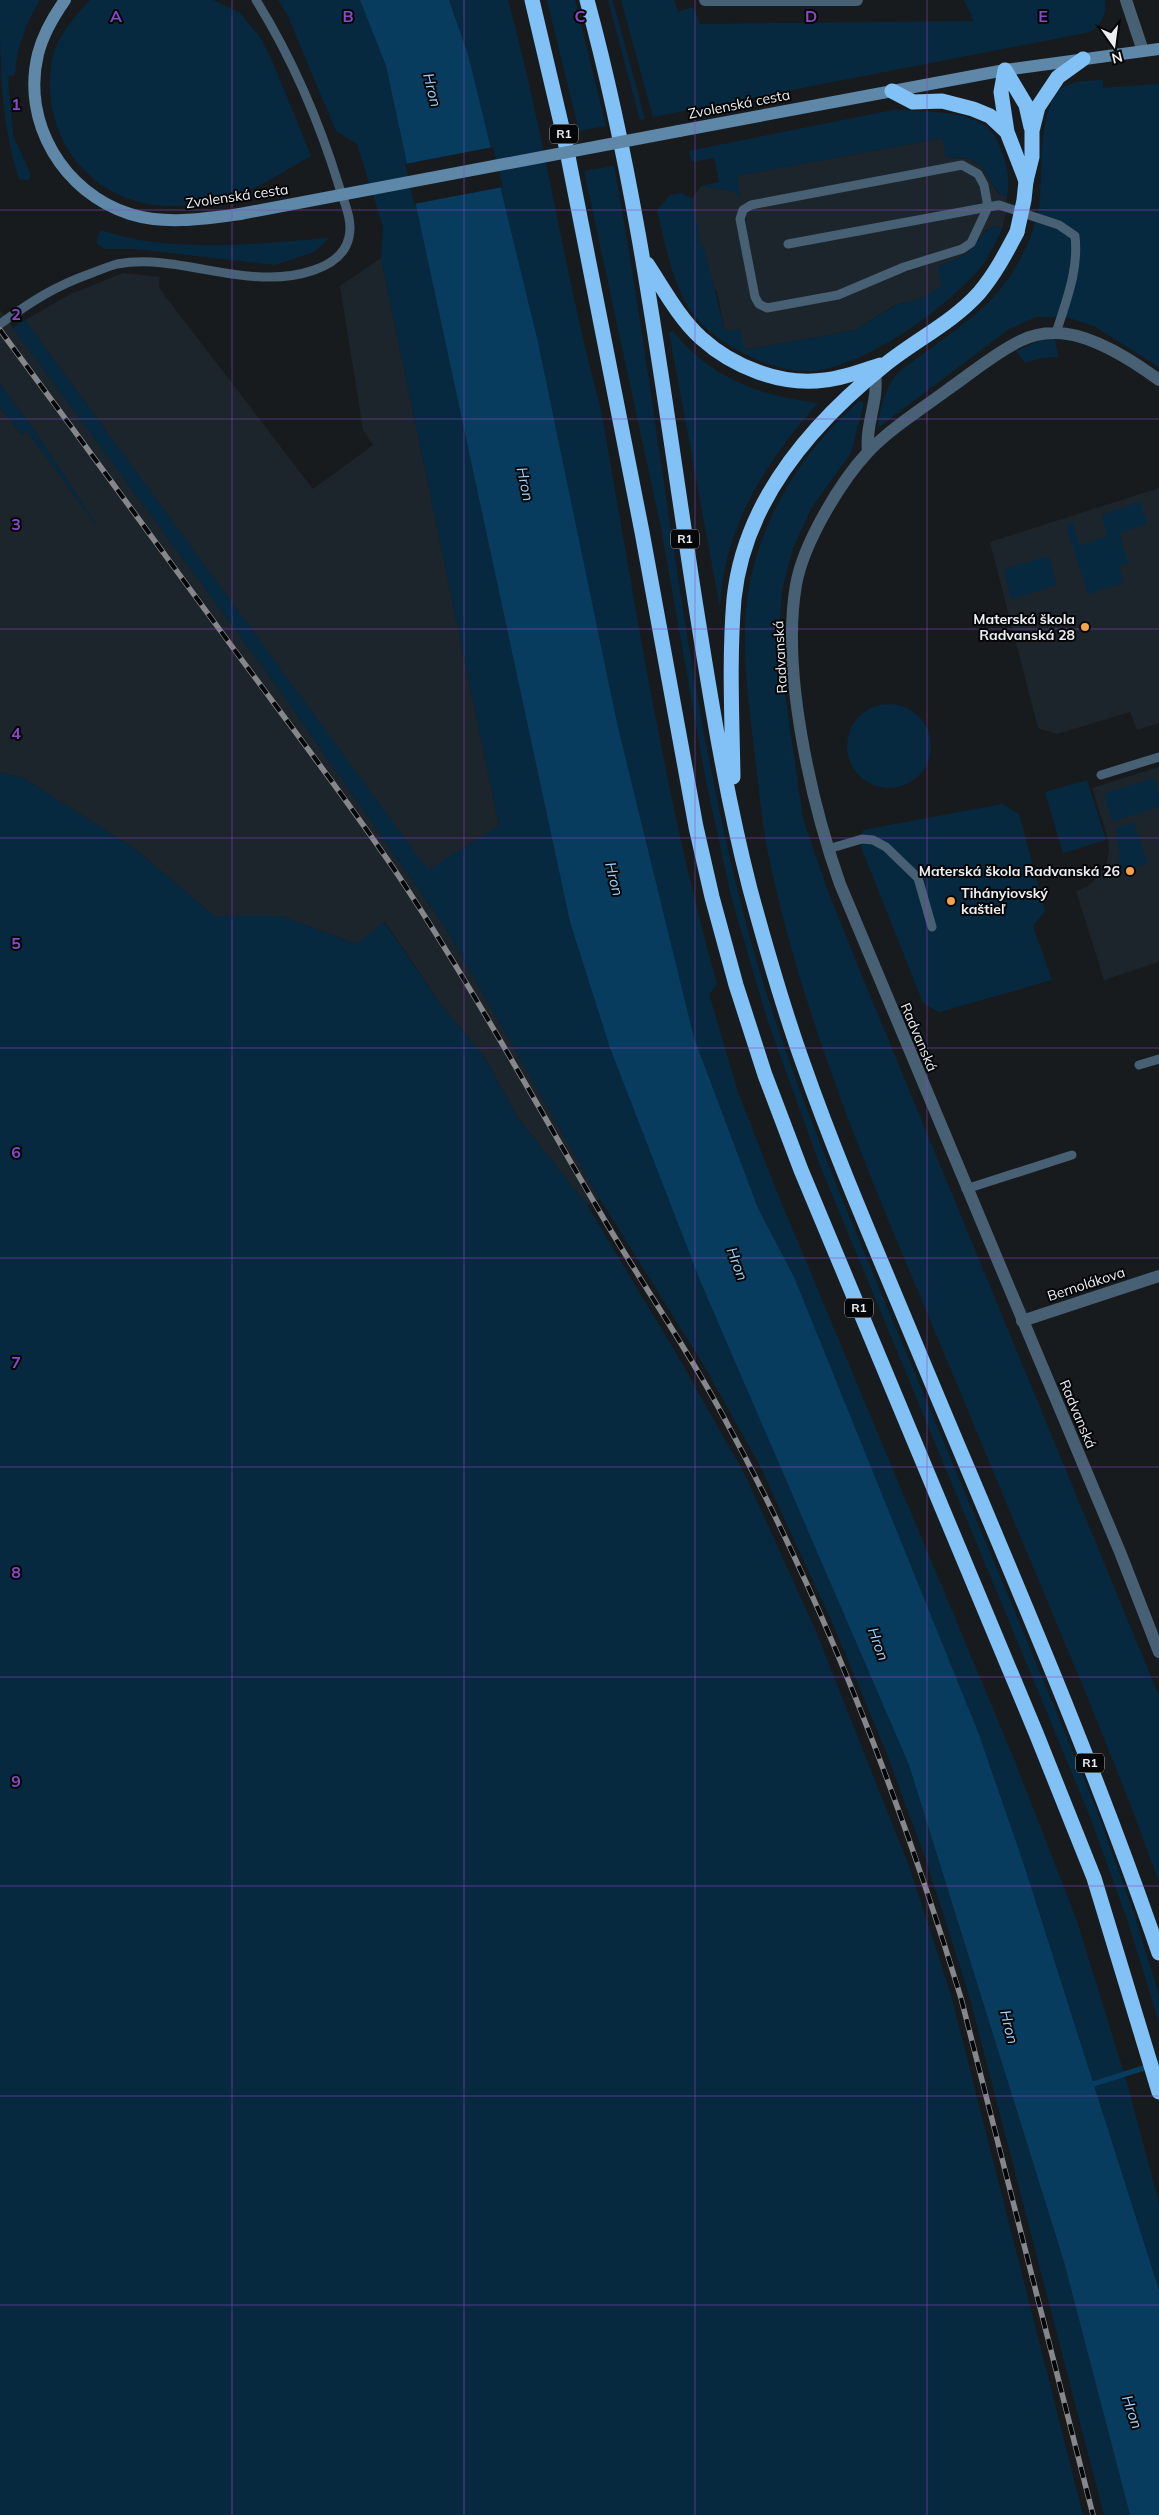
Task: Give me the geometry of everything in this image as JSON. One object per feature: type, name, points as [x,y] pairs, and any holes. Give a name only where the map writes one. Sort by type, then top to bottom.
[{"type":"highway","name":"R1","points":[[532,0],[564,136],[642,532],[696,827],[712,897],[736,985],[765,1075],[801,1170],[1028,1714],[1094,1878],[1159,2092]]},
{"type":"highway","name":"R1","points":[[587,0],[618,121],[644,260],[713,712],[733,816],[749,886],[775,975],[802,1062],[834,1149],[1072,1718],[1130,1869],[1159,1953]]},
{"type":"highway","points":[[1032,131],[1038,107],[1046,92],[1058,77],[1083,60]]},
{"type":"highway","points":[[733,816],[732,669],[734,598],[756,517],[794,456],[818,426],[875,373],[941,326],[978,294],[999,266],[1017,232],[1032,157],[1032,131],[1026,105],[1005,70]]},
{"type":"highway","points":[[1005,70],[1001,92],[1006,132],[1026,181]]},
{"type":"highway","points":[[892,91],[913,102],[942,101],[973,109],[990,116],[1006,132]]},
{"type":"highway","points":[[644,260],[683,317],[700,338],[725,356],[746,367],[772,376],[802,382],[844,377],[888,363]]},
{"type":"main road","name":"Zvolenská cesta","points":[[65,0],[44,37],[38,55],[34,85],[38,114],[46,140],[60,165],[78,186],[102,203],[131,214],[159,219],[188,219],[240,214],[1005,70],[1159,49]]},
{"type":"street","points":[[705,0],[857,0]]},
{"type":"street","points":[[1126,0],[1143,52]]},
{"type":"street","name":"Radvanská","points":[[1159,380],[1111,350],[1076,335],[1038,334],[1005,349],[920,410],[868,452],[820,520],[806,551],[796,584],[793,615],[797,693],[816,806],[828,850],[887,1001],[1120,1552],[1159,1652]]},
{"type":"street","points":[[868,452],[866,434],[878,390],[875,373]]},
{"type":"street","name":"Bernolákova","points":[[1022,1321],[1159,1276]]},
{"type":"lane","points":[[0,324],[40,295],[62,284],[115,264],[143,261],[263,277],[288,276],[312,271],[331,261],[344,250],[349,237],[350,220],[329,152],[283,46],[256,0]]},
{"type":"lane","points":[[962,166],[978,174],[984,185],[988,207],[978,233],[962,249],[904,267],[838,295],[767,308],[759,304],[755,297],[740,219],[744,210],[751,205],[962,166]]},
{"type":"lane","points":[[788,244],[999,205],[1059,225],[1075,236],[1076,266],[1056,333]]},
{"type":"lane","points":[[1101,775],[1159,757]]},
{"type":"lane","points":[[828,850],[862,839],[873,840],[886,847],[918,878],[932,927]]},
{"type":"lane","points":[[1139,1065],[1159,1059]]},
{"type":"lane","points":[[966,1189],[1072,1155]]},
{"type":"shaded area","points":[[0,0],[40,0],[23,36],[15,75],[8,76],[13,135],[31,175],[29,180],[19,179],[8,135],[2,91]]},
{"type":"shaded area","points":[[90,0],[213,0],[240,13],[260,37],[273,63],[311,156],[266,182],[237,195],[198,200],[186,205],[156,205],[130,199],[108,189],[88,174],[72,155],[60,134],[53,111],[50,86],[52,60],[58,43],[72,20]]},
{"type":"shaded area","points":[[278,0],[360,0],[386,66],[570,922],[610,1048],[701,1283],[909,1765],[1064,2262],[1130,2515],[1104,2515],[969,1995],[925,1857],[885,1749],[831,1620],[761,1468],[706,1369],[600,1199],[445,927],[281,692],[13,328],[25,320],[428,870],[499,826],[381,258],[383,227],[357,144],[336,131],[287,14]]},
{"type":"shaded area","points":[[449,0],[508,0],[533,102],[576,308],[601,410],[666,770],[681,842],[717,984],[709,994],[738,1092],[779,1197],[1014,1759],[1077,1921],[1127,2083],[1159,2203],[1159,2290],[1025,1868],[794,1277],[758,1208],[694,1038],[617,723],[538,342],[468,54]]},
{"type":"shaded area","points":[[547,0],[575,0],[606,126],[579,131]]},
{"type":"shaded area","points":[[608,0],[612,0],[617,16],[645,119],[640,120]]},
{"type":"shaded area","points":[[621,0],[674,0],[678,12],[693,7],[700,24],[974,21],[964,0],[1105,0],[1105,10],[1102,19],[1090,32],[653,117]]},
{"type":"shaded area","points":[[1103,80],[1103,88],[1159,84],[1159,367],[1094,326],[1066,317],[1036,317],[1009,329],[879,427],[884,397],[895,376],[977,313],[999,291],[1021,258],[1033,231],[1039,209],[1045,128],[1048,112],[1054,98],[1066,85],[1081,81]]},
{"type":"shaded area","points":[[893,110],[929,111],[955,115],[979,122],[988,128],[997,140],[1006,165],[1007,197],[996,189],[976,162],[968,158],[946,157],[942,138],[737,176],[740,197],[732,191],[701,186],[719,182],[714,158],[692,162],[689,151]]},
{"type":"shaded area","points":[[943,138],[947,157],[970,159],[981,166],[998,193],[1007,197],[1002,229],[994,226],[986,230],[969,251],[958,259],[939,266],[942,287],[920,299],[895,305],[855,330],[745,350],[725,331],[717,292],[712,286],[700,244],[692,199],[701,186],[732,191],[740,196],[736,176]]},
{"type":"shaded area","points":[[614,166],[630,257],[700,712],[738,892],[753,949],[789,1060],[830,1169],[1097,1811],[1135,1917],[1159,1995],[1159,2022],[1127,1919],[1089,1814],[819,1163],[767,1019],[731,896],[706,781],[661,528],[584,171]]},
{"type":"shaded area","points":[[682,193],[692,199],[700,243],[704,248],[725,331],[740,329],[745,350],[855,330],[896,305],[920,299],[941,287],[938,266],[968,252],[994,226],[1002,229],[986,260],[964,285],[904,333],[858,358],[835,366],[814,371],[794,370],[764,362],[731,346],[703,325],[687,305],[673,271],[657,211],[670,195]]},
{"type":"shaded area","points":[[101,230],[127,237],[184,245],[273,243],[329,238],[314,252],[275,265],[136,249],[105,249],[97,244],[97,238]]},
{"type":"shaded area","points":[[381,258],[499,826],[428,871],[25,320],[69,295],[123,273],[162,277],[159,279],[159,288],[313,489],[373,445],[363,430],[340,286]]},
{"type":"shaded area","points":[[0,310],[281,692],[445,927],[600,1199],[587,1205],[518,1118],[485,1058],[442,1006],[385,922],[356,944],[281,916],[214,916],[135,849],[25,779],[0,772],[0,407],[21,434],[27,431],[97,526],[35,431],[0,384]]},
{"type":"shaded area","points":[[673,331],[703,361],[720,373],[738,382],[756,390],[818,403],[781,448],[751,497],[729,550],[720,608],[669,332]]},
{"type":"shaded area","points":[[1055,339],[1058,357],[1042,358],[1025,363],[1016,351],[1041,340]]},
{"type":"shaded area","points":[[0,384],[35,431],[105,538],[27,431],[21,434],[0,407]]},
{"type":"shaded area","points":[[859,401],[863,402],[863,406],[851,453],[812,507],[793,548],[782,590],[778,646],[803,819],[826,886],[860,971],[1159,1696],[1159,1882],[1090,1703],[890,1225],[844,1108],[803,989],[768,852],[759,793],[746,666],[745,624],[750,582],[766,530],[790,482],[821,439]]},
{"type":"shaded area","name":"Materská škola Radvanská 28","points":[[1159,488],[1159,723],[1137,730],[1130,712],[1057,734],[1038,728],[990,542]]},
{"type":"shaded area","points":[[1141,502],[1147,524],[1119,533],[1129,563],[1119,566],[1124,583],[1088,594],[1066,526],[1073,523],[1080,545],[1108,536],[1101,515]]},
{"type":"shaded area","points":[[1049,556],[1057,585],[1011,599],[1004,569]]},
{"type":"shaded area","points":[[889,704],[905,707],[919,716],[928,730],[931,746],[928,762],[919,776],[905,785],[889,788],[873,785],[859,776],[850,762],[847,746],[850,730],[859,716],[873,707]]},
{"type":"shaded area","name":"Materská škola Radvanská 26","points":[[1159,767],[1159,962],[1104,980],[1076,891],[1088,886],[1098,877],[1106,865],[1109,851],[1108,839],[1092,788]]},
{"type":"shaded area","points":[[0,772],[25,779],[135,849],[214,916],[281,916],[356,944],[384,922],[442,1006],[485,1058],[518,1118],[587,1205],[680,1360],[745,1475],[815,1629],[909,1866],[951,1995],[1083,2515],[0,2515]]},
{"type":"shaded area","points":[[1154,778],[1159,796],[1159,807],[1112,821],[1104,794]]},
{"type":"shaded area","points":[[1087,780],[1106,840],[1063,853],[1045,792]]},
{"type":"shaded area","points":[[1002,804],[1019,814],[1045,911],[1033,926],[1052,980],[939,1012],[923,1003],[861,847],[863,830]]},
{"type":"shaded area","points":[[1134,822],[1148,863],[1114,875],[1120,860],[1116,828]]},
{"type":"water","name":"Hron","points":[[360,0],[449,0],[468,54],[538,342],[617,723],[694,1038],[758,1208],[794,1277],[978,1732],[1025,1868],[1159,2290],[1159,2515],[1130,2515],[1064,2262],[909,1765],[701,1283],[610,1048],[570,922],[386,66]]},
{"type":"pier","points":[[493,147],[503,187],[414,204],[405,164]]},
{"type":"waterway","points":[[1087,2086],[1159,2063]]},
{"type":"railway","points":[[0,330],[396,872],[476,999],[616,1239],[693,1363],[759,1484],[826,1627],[856,1700],[912,1848],[937,1923],[961,1998],[1093,2515]]},
{"type":"place","name":"Materská škola Radvanská 28","points":[[1085,627]]},
{"type":"place","name":"Materská škola Radvanská 26","points":[[1130,871]]},
{"type":"place","name":"Tihányiovský kaštieľ","points":[[951,901]]}]
